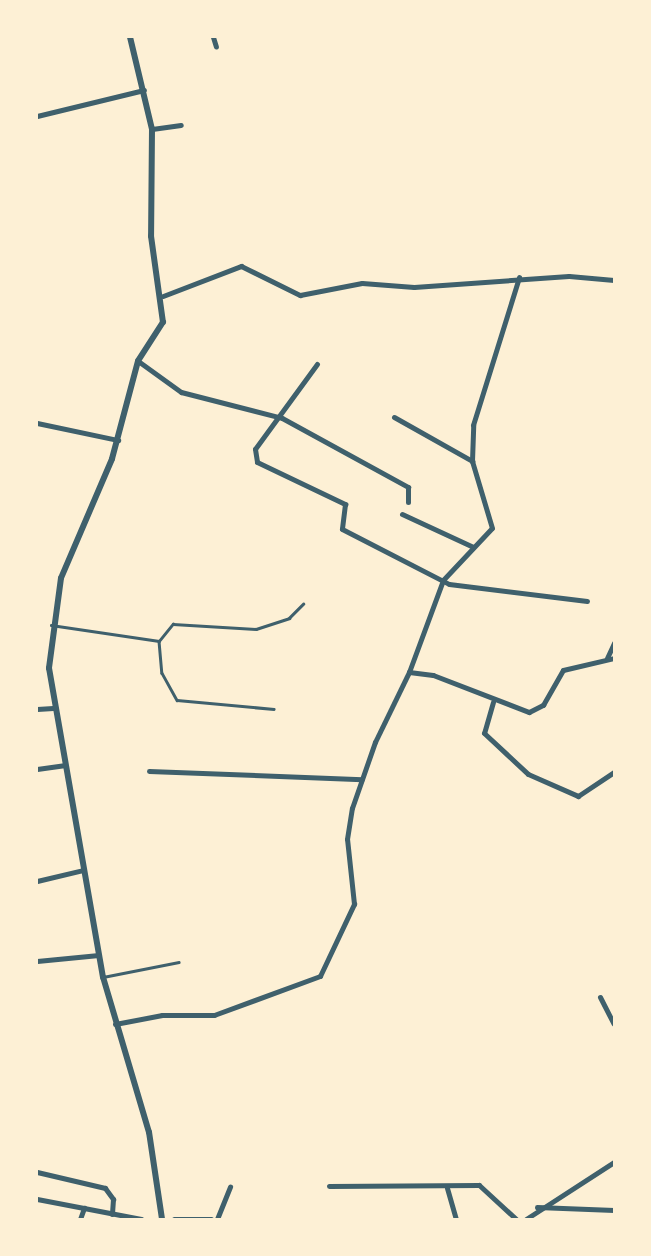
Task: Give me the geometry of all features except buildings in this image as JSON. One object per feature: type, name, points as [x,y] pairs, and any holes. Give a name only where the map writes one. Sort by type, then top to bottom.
[{"type":"street","points":[[130,37],[152,129],[150,236],[163,296],[163,322],[138,361],[118,440],[61,578],[51,625],[53,708],[103,978],[149,1132],[162,1219]]},
{"type":"street","points":[[213,37],[216,47]]},
{"type":"street","points":[[37,116],[144,90]]},
{"type":"street","points":[[152,129],[181,125]]},
{"type":"street","points":[[163,296],[241,266],[300,295],[362,283],[414,287],[519,277],[614,280]]},
{"type":"street","points":[[116,1024],[162,1015],[214,1015],[320,976],[354,904],[347,839],[362,779],[409,672],[443,580],[492,528],[472,461],[472,425],[519,277]]},
{"type":"street","points":[[138,361],[181,392],[278,416],[408,487],[408,502]]},
{"type":"street","points":[[317,363],[256,449],[257,462],[345,504],[342,529],[443,580],[587,601]]},
{"type":"street","points":[[394,416],[472,461]]},
{"type":"street","points":[[37,423],[118,440]]},
{"type":"street","points":[[402,514],[473,547]]},
{"type":"street","points":[[607,658],[614,643]]},
{"type":"street","points":[[409,672],[433,675],[493,702],[535,711],[563,670],[614,658]]},
{"type":"street","points":[[493,702],[484,733],[528,774],[578,796],[614,772]]},
{"type":"street","points":[[37,709],[53,708]]},
{"type":"street","points":[[37,769],[64,765]]},
{"type":"street","points":[[149,771],[362,779]]},
{"type":"street","points":[[37,881],[83,870]]},
{"type":"street","points":[[37,961],[99,955]]},
{"type":"street","points":[[600,997],[614,1024]]},
{"type":"street","points":[[526,1219],[537,1207],[614,1162]]},
{"type":"street","points":[[37,1172],[105,1188],[113,1199],[112,1214]]},
{"type":"street","points":[[329,1186],[447,1188],[479,1185],[516,1219]]},
{"type":"street","points":[[217,1219],[230,1187]]},
{"type":"street","points":[[447,1188],[456,1219]]},
{"type":"street","points":[[37,1199],[141,1219]]},
{"type":"street","points":[[537,1207],[614,1210]]},
{"type":"street","points":[[80,1219],[84,1208]]},
{"type":"street","points":[[174,1219],[211,1219]]},
{"type":"lane","points":[[274,709],[177,700],[162,673],[159,640],[173,624],[256,629],[289,618],[303,604]]},
{"type":"lane","points":[[51,625],[159,640]]},
{"type":"lane","points":[[103,978],[179,962]]}]
